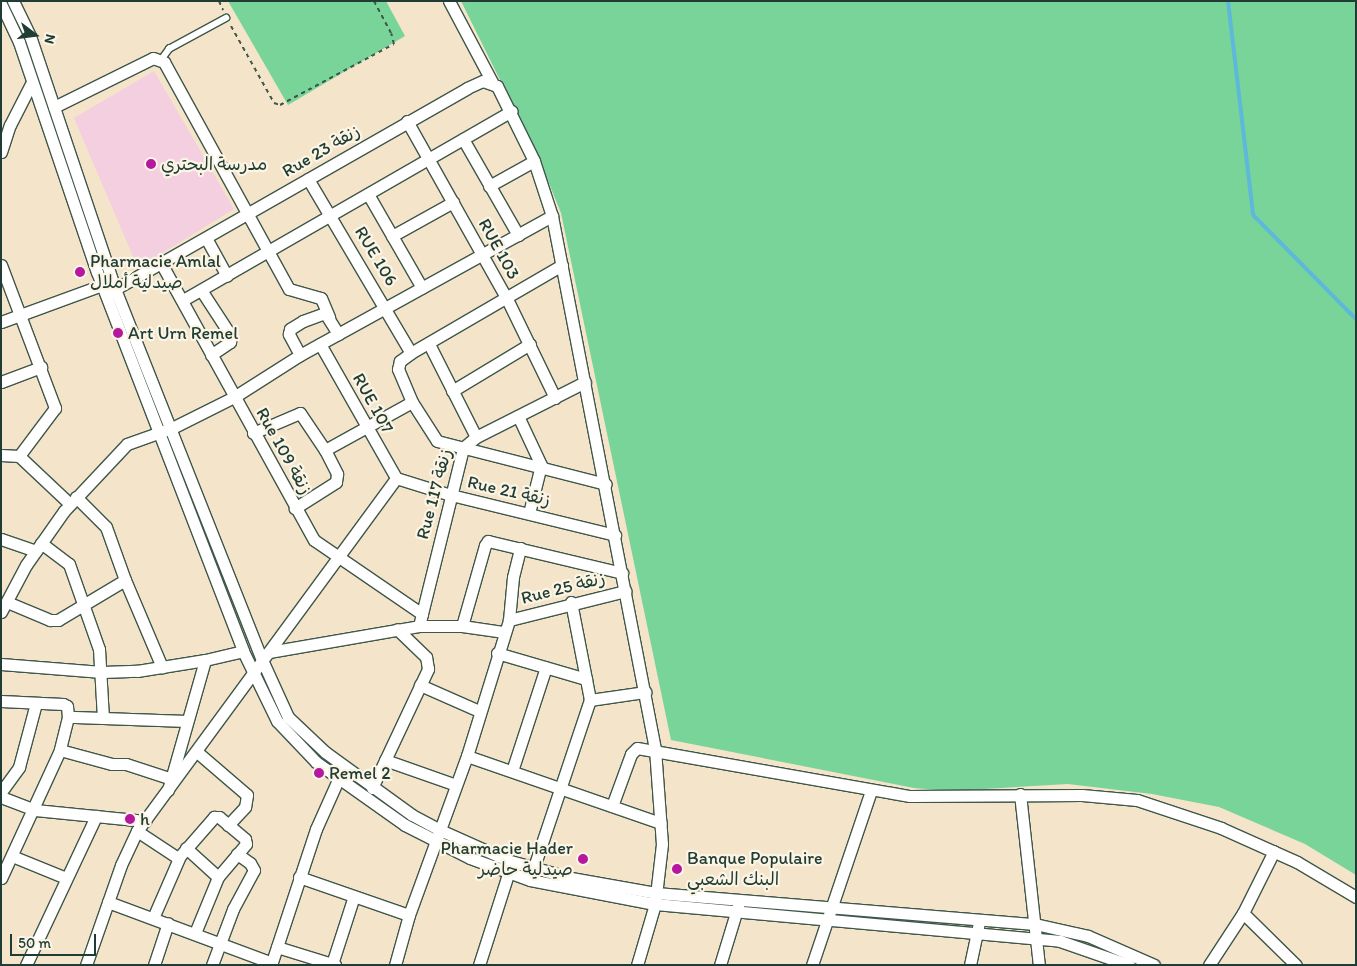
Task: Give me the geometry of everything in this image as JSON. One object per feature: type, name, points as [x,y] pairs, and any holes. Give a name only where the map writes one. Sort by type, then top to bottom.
[{"type":"street","points":[[13,1],[30,36],[54,107],[108,289],[172,428],[210,534],[266,657],[281,704],[292,722],[372,788],[440,830],[512,862],[532,874]]},
{"type":"street","points":[[449,1],[492,82],[512,111],[534,161],[552,216],[606,484],[655,749],[662,823],[656,898],[637,965]]},
{"type":"street","points":[[1,4],[32,82],[158,431],[253,674],[286,733],[338,778],[405,825],[436,842],[509,873],[532,874],[736,911],[1060,941],[1107,949],[1129,965]]},
{"type":"street","points":[[54,107],[153,58],[161,60],[288,289],[321,298],[338,334]]},
{"type":"street","points":[[2,147],[10,125],[32,82]]},
{"type":"street","name":"Rue 23 زنقة","points":[[1,322],[21,313],[108,289],[206,238],[408,121],[477,84],[492,82]]},
{"type":"street","points":[[183,300],[512,111]]},
{"type":"street","name":"RUE 103","points":[[408,121],[507,299],[555,398]]},
{"type":"street","points":[[463,139],[518,235]]},
{"type":"street","points":[[489,186],[534,161]]},
{"type":"street","name":"RUE 106","points":[[308,179],[387,307],[411,353]]},
{"type":"street","points":[[368,194],[422,288]]},
{"type":"street","points":[[392,236],[453,202]]},
{"type":"street","points":[[125,580],[54,620],[4,607],[38,547],[73,500],[128,444],[158,431],[172,428],[234,397],[300,355],[552,216]]},
{"type":"street","points":[[206,238],[227,276]]},
{"type":"street","name":"Rue 109 زنقة","points":[[161,263],[314,540],[420,620]]},
{"type":"street","points":[[1,264],[41,367],[54,411],[19,456]]},
{"type":"street","points":[[562,265],[507,299],[411,353],[400,361],[398,369],[412,402],[433,438],[463,448],[541,465],[606,484]]},
{"type":"street","points":[[201,290],[231,336],[230,342],[211,354]]},
{"type":"street","points":[[300,355],[290,329],[321,314],[329,317]]},
{"type":"street","name":"RUE 107","points":[[320,344],[396,478]]},
{"type":"street","points":[[428,344],[476,437]]},
{"type":"street","points":[[452,390],[530,344]]},
{"type":"street","points":[[1,382],[41,367]]},
{"type":"street","name":"Rue 117 زنقة","points":[[420,620],[463,448],[476,437],[586,382]]},
{"type":"street","points":[[325,450],[412,402]]},
{"type":"street","points":[[253,432],[300,413],[325,450],[336,474],[336,482],[296,508]]},
{"type":"street","points":[[518,416],[541,465],[529,513]]},
{"type":"street","points":[[1,455],[19,456],[106,527],[125,580],[162,667]]},
{"type":"street","points":[[86,965],[125,853],[137,831],[340,558],[396,478]]},
{"type":"street","name":"Rue 21 زنقة","points":[[396,478],[451,495],[615,535]]},
{"type":"street","points":[[1,539],[38,547],[69,564],[85,603],[102,672],[103,718]]},
{"type":"street","points":[[462,626],[486,542],[520,548],[622,573]]},
{"type":"street","points":[[395,965],[409,915],[467,756],[503,632],[509,620],[513,577],[520,548]]},
{"type":"street","name":"Rue 25 زنقة","points":[[509,620],[571,602],[625,591]]},
{"type":"street","points":[[532,874],[590,700],[571,602]]},
{"type":"street","points":[[266,657],[397,629],[420,620],[503,632]]},
{"type":"street","points":[[372,788],[428,668],[428,659],[397,629]]},
{"type":"street","points":[[1,664],[102,672],[162,667],[205,660],[243,650]]},
{"type":"street","points":[[497,653],[586,679]]},
{"type":"street","points":[[168,791],[169,778],[205,660]]},
{"type":"street","points":[[512,771],[546,668]]},
{"type":"street","points":[[420,685],[480,711]]},
{"type":"street","points":[[590,700],[645,692]]},
{"type":"street","points":[[1,701],[66,705],[68,717],[60,750],[35,810],[1,878]]},
{"type":"street","points":[[1,792],[19,767],[36,702]]},
{"type":"street","points":[[68,717],[187,721]]},
{"type":"street","points":[[612,806],[634,749],[655,749],[871,791],[935,798],[1020,794],[1082,795],[1137,800],[1221,828],[1274,851],[1356,897]]},
{"type":"street","points":[[60,750],[112,764],[126,764],[169,778]]},
{"type":"street","points":[[197,752],[247,795],[245,807],[228,825]]},
{"type":"street","points":[[467,756],[662,823]]},
{"type":"street","points":[[385,760],[456,785]]},
{"type":"street","points":[[108,902],[220,942],[271,964],[299,877],[338,778],[345,767]]},
{"type":"street","points":[[812,965],[871,791]]},
{"type":"street","points":[[1020,794],[1039,965]]},
{"type":"street","points":[[1,797],[35,810],[145,822]]},
{"type":"street","points":[[26,965],[96,816]]},
{"type":"street","points":[[153,918],[178,858],[214,818],[219,817],[246,841],[246,847],[218,877],[194,933]]},
{"type":"street","points":[[137,831],[178,858]]},
{"type":"street","points":[[186,848],[218,877]]},
{"type":"street","points":[[1209,965],[1243,913],[1274,851]]},
{"type":"street","points":[[212,965],[232,909],[254,870],[250,863],[238,854]]},
{"type":"street","points":[[12,856],[66,878]]},
{"type":"street","points":[[479,965],[512,862]]},
{"type":"street","points":[[299,877],[409,915]]},
{"type":"street","points":[[277,947],[333,964],[354,896]]},
{"type":"street","points":[[656,898],[740,900],[1035,924],[1154,965]]},
{"type":"street","points":[[720,965],[740,900]]},
{"type":"street","points":[[1243,913],[1296,965]]},
{"type":"street","points":[[970,965],[979,920]]},
{"type":"street","points":[[154,965],[168,923]]},
{"type":"lane","points":[[161,60],[169,49],[226,18]]},
{"type":"path","points":[[226,18],[274,103],[280,105],[394,44],[392,33],[374,1]]},
{"type":"shaded area","name":"مدرسة البحتري","points":[[154,71],[234,209],[138,268],[74,118]]},
{"type":"green space","points":[[228,1],[386,1],[405,36],[288,105]]},
{"type":"green space","points":[[461,1],[1356,1],[1356,875],[1305,844],[1219,807],[1152,794],[1068,784],[950,791],[914,788],[671,740],[561,213],[540,161]]},
{"type":"waterway","points":[[1228,1],[1253,215],[1356,319]]},
{"type":"place","name":"مدرسة البحتري","points":[[151,164]]},
{"type":"place","name":"Pharmacie Amlal صيدلية أملال","points":[[80,272]]},
{"type":"place","name":"Art Urn Remel","points":[[118,333]]},
{"type":"place","name":"Remel 2","points":[[319,773]]},
{"type":"place","name":"h","points":[[130,819]]},
{"type":"place","name":"Pharmacie Hader صيدلية حاضر","points":[[583,859]]},
{"type":"place","name":"Banque Populaire البنك الشعبي","points":[[677,869]]}]
